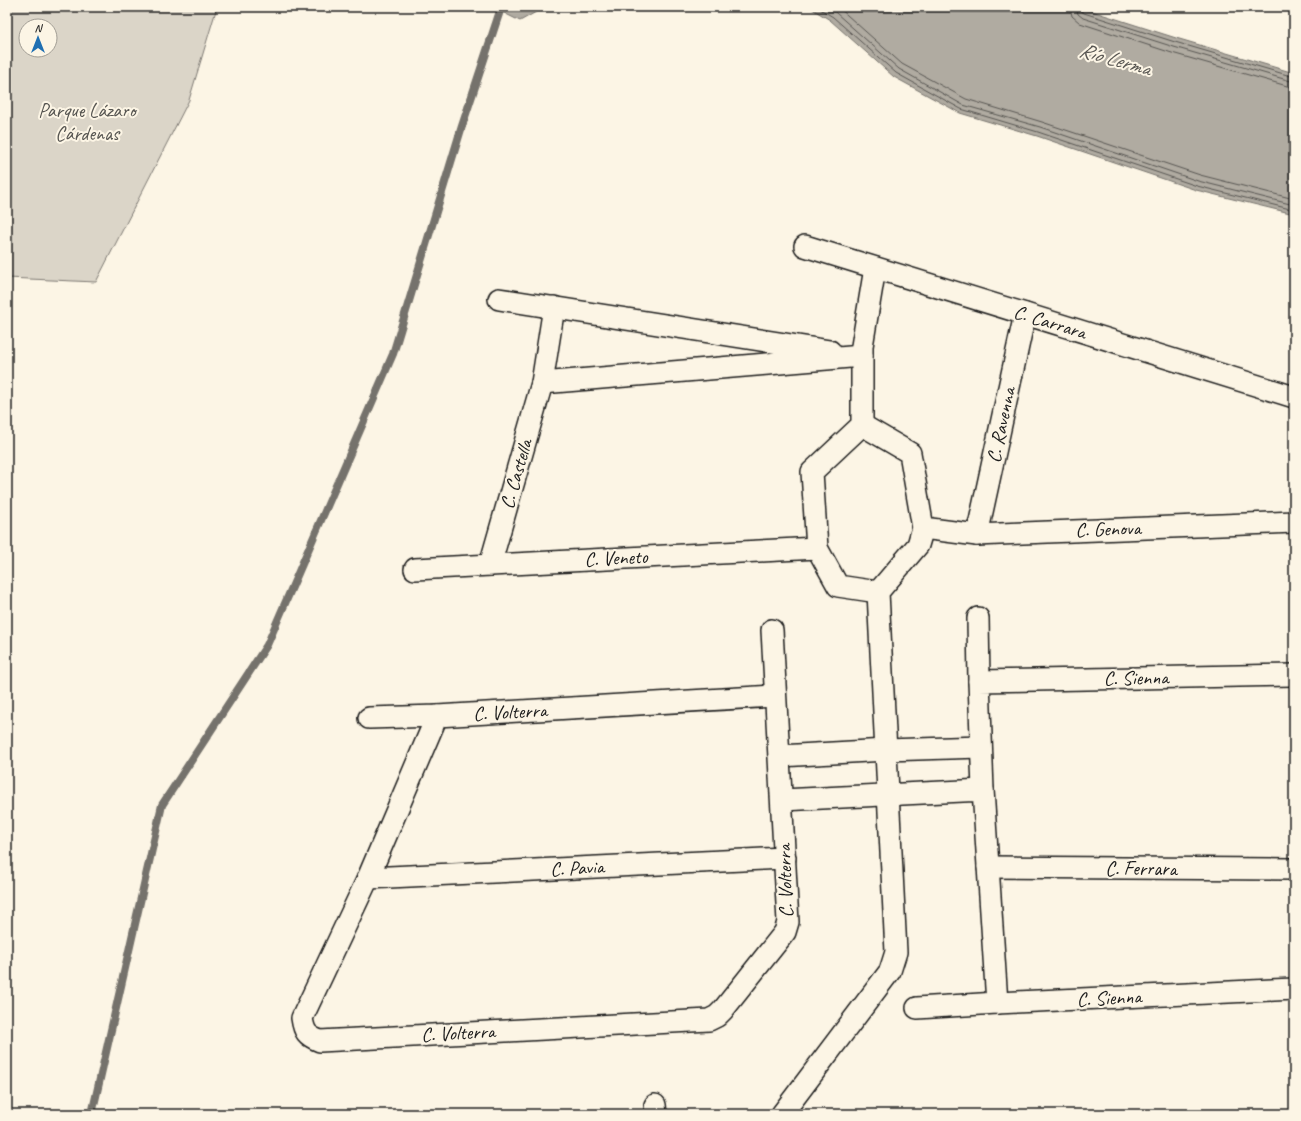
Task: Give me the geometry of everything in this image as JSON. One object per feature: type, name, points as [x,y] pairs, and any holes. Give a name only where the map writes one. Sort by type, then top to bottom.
[{"type":"street","name":"C. Carrara","points":[[805,246],[1294,397]]},
{"type":"street","points":[[875,268],[862,346],[862,425],[812,472],[817,548],[838,586],[878,592]]},
{"type":"street","points":[[499,299],[862,356]]},
{"type":"street","name":"C. Castella","points":[[490,565],[542,383],[554,307]]},
{"type":"street","name":"C. Ravenna","points":[[977,535],[1025,314]]},
{"type":"street","points":[[542,383],[862,356]]},
{"type":"street","points":[[782,1114],[890,970],[896,952],[878,592],[918,544],[923,528],[910,452],[862,425]]},
{"type":"street","name":"C. Genova","points":[[923,528],[977,535],[1294,522]]},
{"type":"street","name":"C. Veneto","points":[[415,568],[817,548]]},
{"type":"street","points":[[978,618],[983,790],[996,1003]]},
{"type":"street","name":"C. Volterra","points":[[437,716],[368,878],[302,1018],[304,1028],[311,1037],[320,1041],[709,1020],[717,1016],[723,1010],[787,927],[788,922],[772,630]]},
{"type":"street","name":"C. Sienna","points":[[979,681],[1294,675]]},
{"type":"street","name":"C. Volterra","points":[[369,718],[437,716],[775,696]]},
{"type":"street","points":[[780,756],[886,750],[981,747]]},
{"type":"street","points":[[782,800],[983,790]]},
{"type":"street","name":"C. Pavia","points":[[368,878],[785,858]]},
{"type":"street","name":"C. Ferrara","points":[[988,867],[1294,869]]},
{"type":"street","name":"C. Sienna","points":[[917,1008],[1294,989]]},
{"type":"green space","name":"Parque Lázaro Cárdenas","points":[[7,7],[217,7],[189,100],[96,282],[7,278]]},
{"type":"water","points":[[498,7],[541,7],[536,12],[520,21],[500,11]]},
{"type":"water","name":"Río Lerma","points":[[809,7],[1079,7],[1294,73],[1294,214],[1196,190],[1037,136],[960,113],[894,77],[830,20]]},
{"type":"waterway","points":[[92,1114],[162,805],[267,645],[393,354],[462,126],[500,11]]}]
